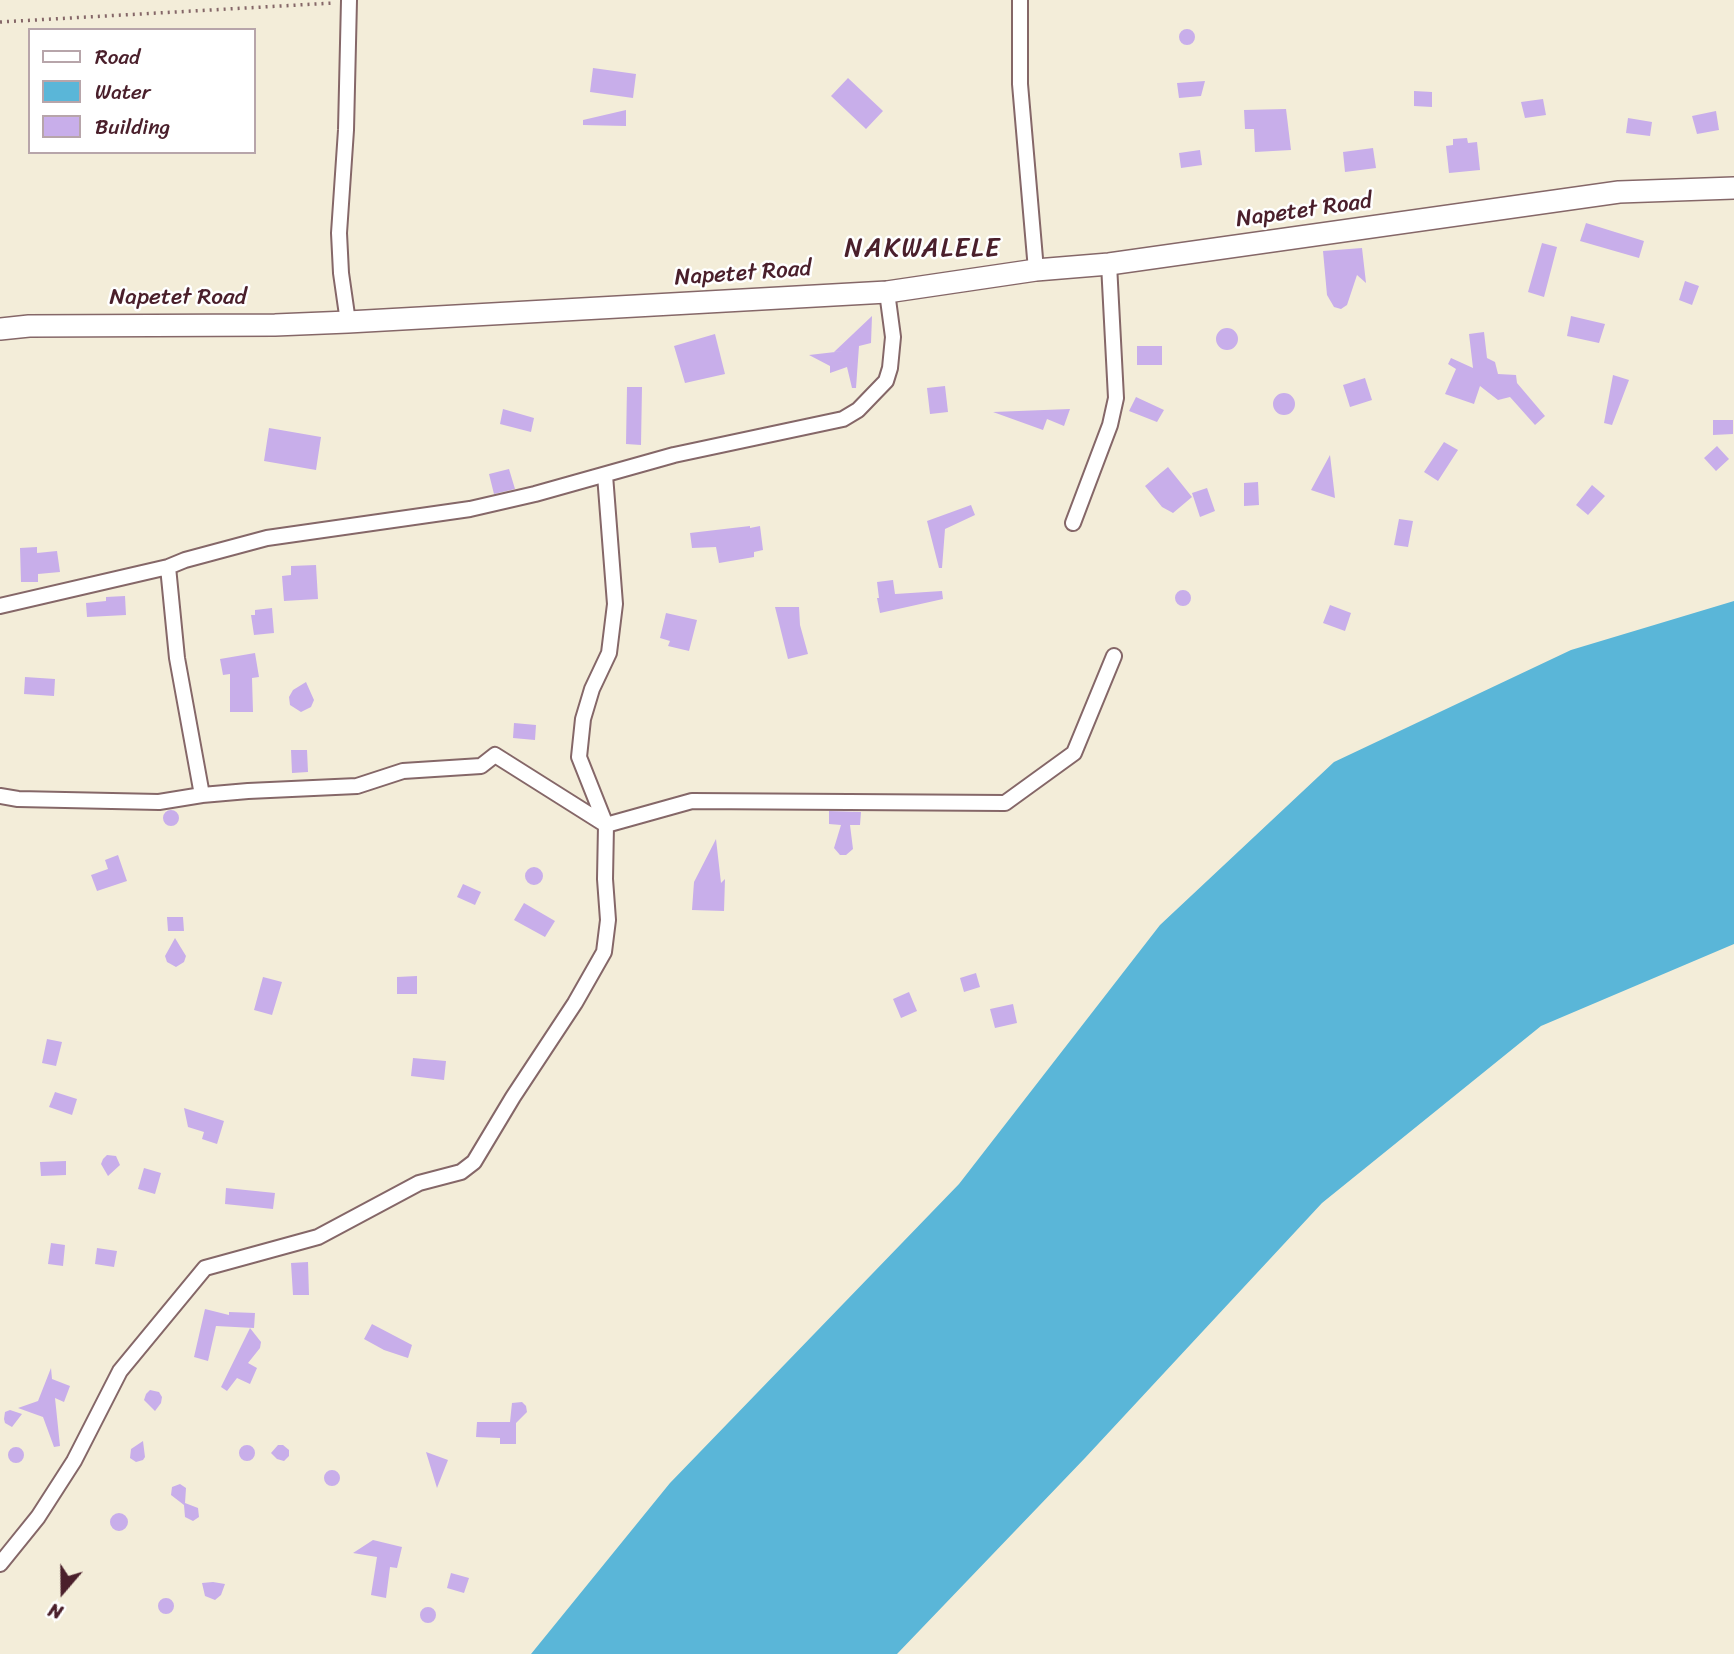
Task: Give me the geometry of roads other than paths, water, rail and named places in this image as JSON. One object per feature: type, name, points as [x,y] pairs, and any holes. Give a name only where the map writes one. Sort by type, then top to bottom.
[{"type":"main road","name":"Napetet Road","points":[[0,329],[29,326],[348,322],[887,292],[1036,270],[1109,264],[1619,192],[1734,188]]},
{"type":"street","points":[[1020,0],[1020,84],[1036,270]]},
{"type":"street","points":[[348,322],[341,273],[340,233],[349,1]]},
{"type":"street","points":[[1073,523],[1110,425],[1116,398],[1109,264]]},
{"type":"street","points":[[0,606],[168,567],[185,559],[267,538],[470,509],[674,455],[843,419],[858,410],[886,382],[893,337],[887,292]]},
{"type":"street","points":[[0,1564],[38,1517],[74,1461],[120,1371],[205,1268],[318,1237],[419,1183],[461,1172],[474,1162],[575,1003],[604,952],[608,920],[605,879],[606,825],[579,757],[583,719],[592,689],[609,653],[615,604],[605,475]]},
{"type":"street","points":[[168,567],[177,658],[202,795]]},
{"type":"street","points":[[0,796],[18,799],[159,802],[202,795],[357,786],[403,771],[481,766],[495,755],[606,825],[692,800],[1005,803],[1074,753],[1114,656]]},
{"type":"water","points":[[1734,601],[1734,944],[1541,1026],[1322,1203],[1085,1458],[897,1654],[531,1654],[670,1483],[959,1184],[1160,925],[1334,762],[1571,650]]},
{"type":"district","name":"NAKWALELE","points":[[923,249]]}]
